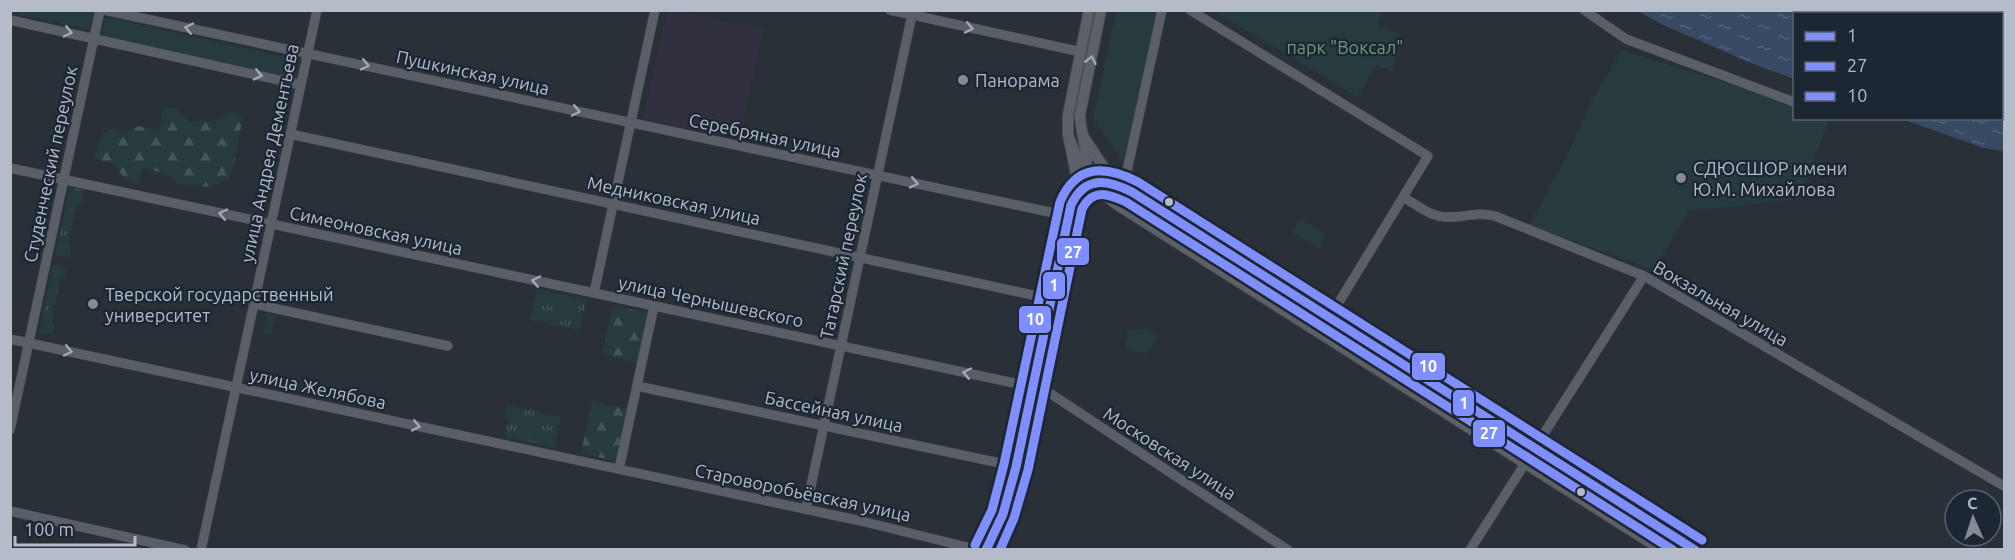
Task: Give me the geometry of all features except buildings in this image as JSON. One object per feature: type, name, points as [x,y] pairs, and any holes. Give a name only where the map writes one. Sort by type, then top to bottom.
[{"type":"main road","points":[[994,549],[1011,511],[1074,205],[1076,174],[1069,137],[1068,115],[1089,10]]},
{"type":"main road","points":[[1036,388],[1068,216],[1082,187],[1086,171],[1087,153],[1080,125],[1081,110],[1101,10]]},
{"type":"main road","points":[[1083,136],[1103,166],[1123,186],[1696,549]]},
{"type":"main road","points":[[1069,137],[1076,156],[1107,197],[1662,549]]},
{"type":"main road","points":[[1082,187],[1095,183],[1123,186]]},
{"type":"main road","points":[[1074,205],[1093,196],[1107,197]]},
{"type":"main road","points":[[986,549],[1003,514],[1020,467]]},
{"type":"street","name":"Студенческий переулок","points":[[10,429],[94,38],[102,10]]},
{"type":"street","name":"Пушкинская улица","points":[[102,10],[631,123]]},
{"type":"street","name":"улица Андрея Дементьева","points":[[201,549],[317,10]]},
{"type":"street","points":[[594,293],[655,10]]},
{"type":"street","points":[[890,10],[913,13],[1079,51]]},
{"type":"street","points":[[1123,186],[1162,10]]},
{"type":"street","points":[[1190,10],[1428,156],[1330,318]]},
{"type":"street","points":[[1584,10],[1626,39],[1793,102]]},
{"type":"street","name":"Татарский переулок","points":[[806,509],[913,13]]},
{"type":"street","points":[[10,20],[301,85]]},
{"type":"street","name":"Серебряная улица","points":[[631,123],[1068,216]]},
{"type":"street","name":"Медниковская улица","points":[[290,135],[1052,299]]},
{"type":"street","name":"Симеоновская улица","points":[[10,168],[594,293]]},
{"type":"street","name":"Вокзальная улица","points":[[1403,197],[1430,213],[1443,217],[1475,213],[1495,216],[1644,276],[2004,486]]},
{"type":"street","points":[[1470,549],[1644,276]]},
{"type":"street","name":"улица Чернышевского","points":[[594,293],[1036,388]]},
{"type":"street","points":[[254,304],[448,345]]},
{"type":"street","points":[[619,469],[654,306]]},
{"type":"street","name":"улица Желябова","points":[[10,339],[619,469]]},
{"type":"street","name":"Бассейная улица","points":[[637,386],[1020,467]]},
{"type":"street","name":"Московская улица","points":[[1036,388],[1048,392],[1288,549]]},
{"type":"street","name":"Староворобьёвская улица","points":[[619,469],[980,549]]},
{"type":"street","points":[[10,511],[185,549]]},
{"type":"shaded area","points":[[667,11],[763,29],[740,139],[643,119]]},
{"type":"green space","points":[[11,10],[80,10],[93,13],[90,30],[11,13]]},
{"type":"green space","points":[[1116,11],[1158,11],[1125,163],[1093,120]]},
{"type":"green space","name":"парк \"Воксал\"","points":[[1213,11],[1382,11],[1378,27],[1401,33],[1392,71],[1376,65],[1358,97]]},
{"type":"green space","points":[[106,17],[297,60],[293,79],[101,35]]},
{"type":"green space","name":"СДЮСШОР имени Ю.М. Михайлова","points":[[1622,50],[1793,104],[1793,120],[1829,120],[1800,199],[1689,211],[1656,266],[1664,271],[1661,276],[1640,265],[1529,225],[1567,156],[1590,103]]},
{"type":"green space","points":[[161,106],[175,108],[188,121],[213,122],[234,112],[243,115],[234,164],[228,181],[208,187],[177,184],[168,174],[142,168],[138,183],[125,180],[115,164],[95,159],[95,152],[103,133],[110,130],[124,133],[139,126],[158,130],[162,123]]},
{"type":"green space","points":[[70,187],[84,190],[82,201],[77,204],[68,244],[71,248],[69,258],[55,255]]},
{"type":"green space","points":[[1300,218],[1326,234],[1318,248],[1292,232]]},
{"type":"green space","points":[[53,265],[67,268],[65,276],[60,279],[52,321],[55,325],[53,335],[39,332]]},
{"type":"green space","points":[[537,289],[586,300],[580,330],[530,320]]},
{"type":"green space","points":[[613,306],[650,313],[639,363],[602,354]]},
{"type":"green space","points":[[267,313],[276,315],[271,335],[263,333]]},
{"type":"green space","points":[[1146,328],[1159,336],[1147,354],[1124,348],[1128,331]]},
{"type":"green space","points":[[592,401],[630,409],[619,462],[581,453]]},
{"type":"green space","points":[[506,405],[561,417],[554,447],[505,437],[509,418],[504,417]]},
{"type":"water","points":[[1638,11],[2004,11],[2004,151],[1984,148],[1905,120],[2003,120],[2003,12],[1793,12],[1793,79],[1663,25]]},
{"type":"transit line","name":"10","points":[[975,545],[992,510],[1004,464],[1060,202],[1074,180],[1093,171],[1114,173],[1138,182],[1702,540]]},
{"type":"transit line","name":"1","points":[[986,550],[1003,514],[1016,467],[1071,205],[1083,189],[1097,183],[1113,184],[1132,192],[1695,550]]},
{"type":"transit line","name":"27","points":[[1000,550],[1014,518],[1028,470],[1082,209],[1086,202],[1096,195],[1107,195],[1126,202],[1673,550]]},
{"type":"place","name":"Панорама","points":[[963,80]]},
{"type":"place","name":"СДЮСШОР имени Ю.М. Михайлова","points":[[1681,178]]},
{"type":"place","name":"Тверской государственный университет","points":[[93,304]]}]
